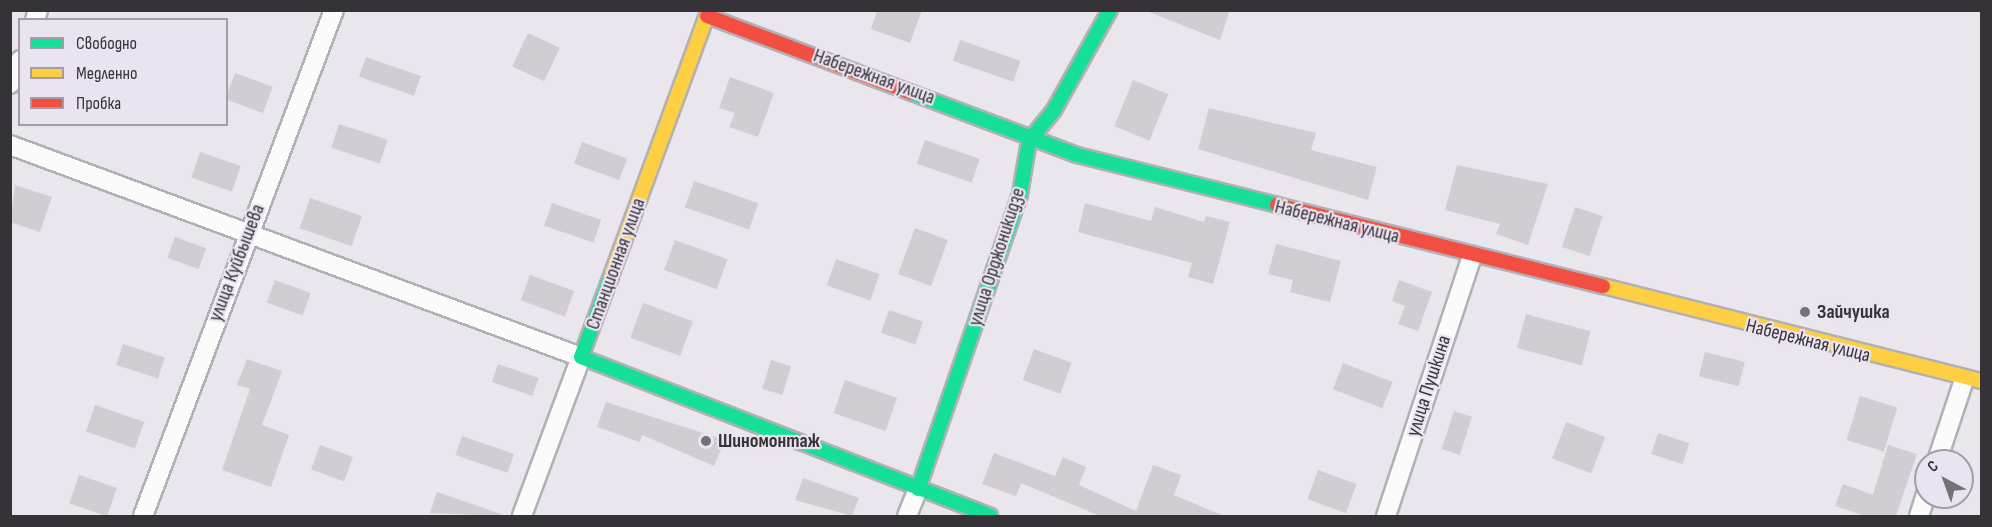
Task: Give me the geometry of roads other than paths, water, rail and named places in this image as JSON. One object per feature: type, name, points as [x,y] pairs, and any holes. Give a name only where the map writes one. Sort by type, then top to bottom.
[{"type":"main road","name":"улица Орджоникидзе","points":[[918,489],[1020,194],[1029,141],[1054,110],[1110,10]]},
{"type":"main road","name":"Набережная улица","points":[[708,13],[972,113],[1029,141],[1472,256],[1973,380]]},
{"type":"main road","name":"Станционная улица","points":[[581,357],[708,13]]},
{"type":"main road","points":[[581,357],[990,516]]},
{"type":"street","name":"улица Куйбышева","points":[[143,516],[334,10]]},
{"type":"street","points":[[10,84],[18,65]]},
{"type":"street","points":[[10,145],[581,357]]},
{"type":"street","name":"улица Пушкина","points":[[1386,516],[1472,256]]},
{"type":"street","name":"Станционная улица","points":[[522,516],[581,357]]},
{"type":"street","points":[[1942,449],[1973,380]]},
{"type":"street","name":"улица Орджоникидзе","points":[[907,516],[918,489]]},
{"type":"place","name":"Зайчушка","points":[[1805,312]]},
{"type":"place","name":"Шиномонтаж","points":[[706,441]]}]
